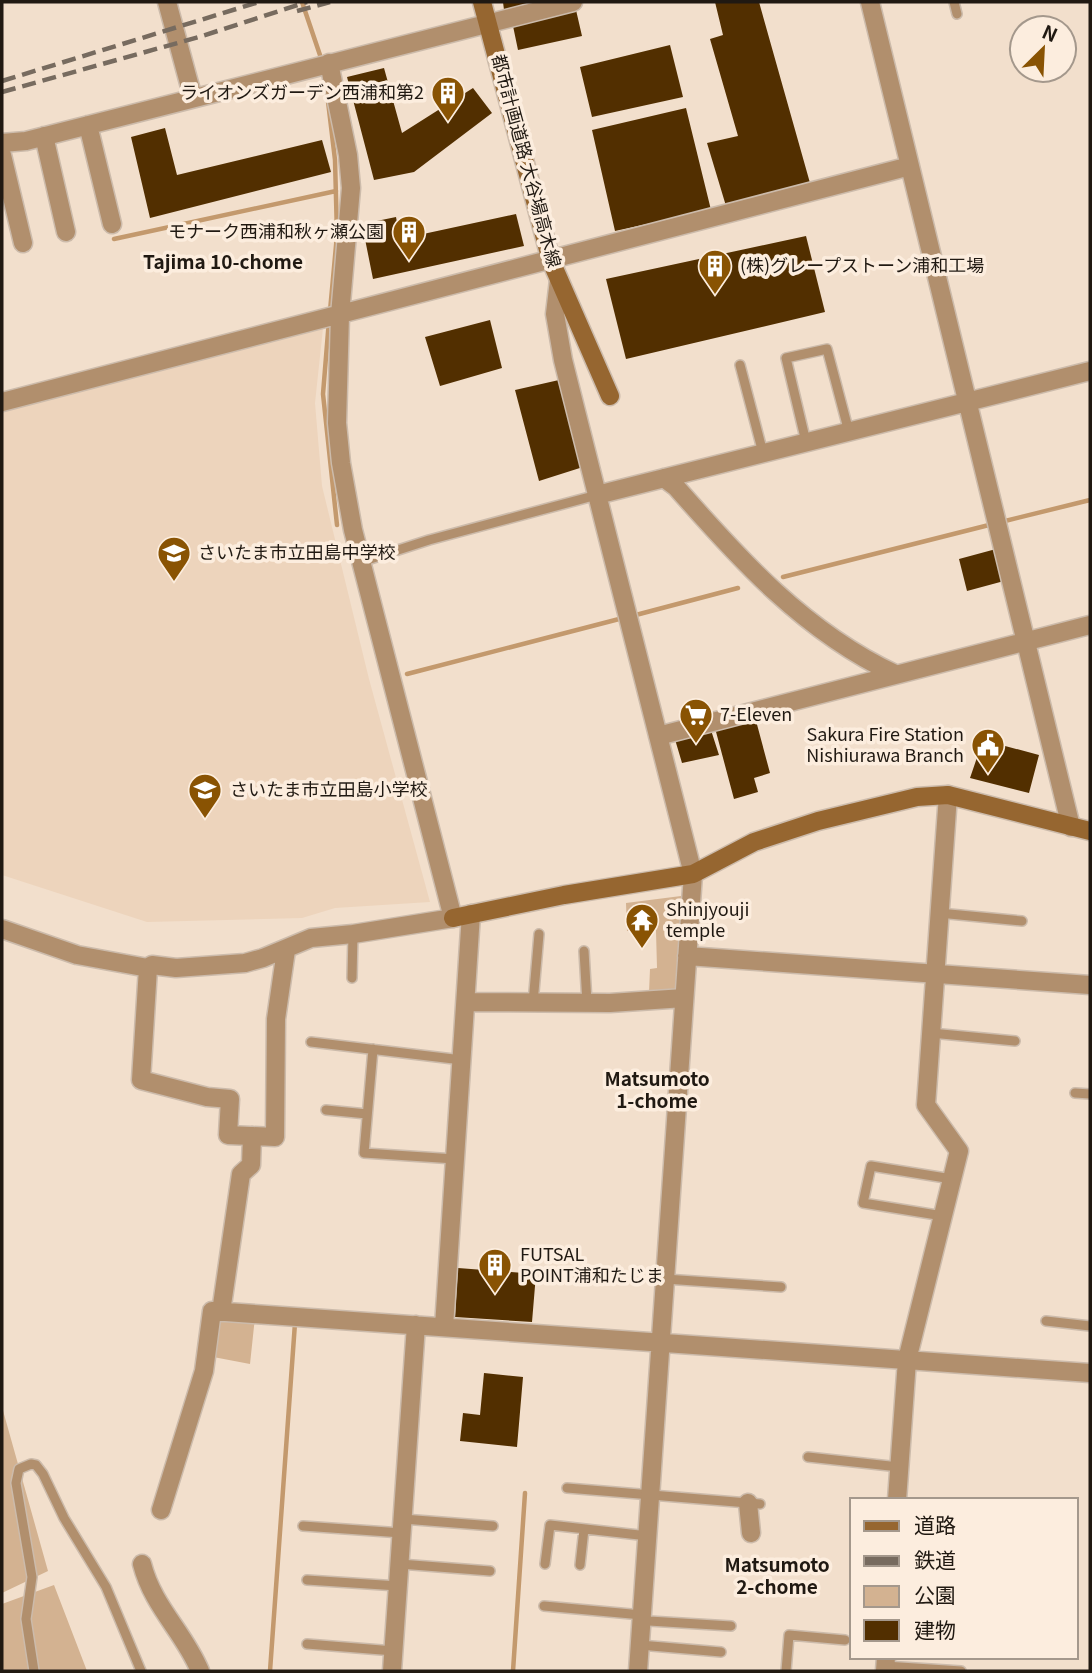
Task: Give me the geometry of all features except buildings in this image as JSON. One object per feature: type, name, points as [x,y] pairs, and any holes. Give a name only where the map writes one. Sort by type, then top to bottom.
[{"type":"street","points":[[167,2],[193,98]]},
{"type":"street","name":"都市計画道路 大谷場高木線","points":[[482,2],[551,261],[610,396]]},
{"type":"street","points":[[2,143],[26,141],[573,2]]},
{"type":"street","points":[[870,2],[1071,827]]},
{"type":"street","points":[[329,63],[348,155],[351,188],[339,315],[337,423],[341,463],[361,562],[453,918]]},
{"type":"street","points":[[88,125],[112,224]]},
{"type":"street","points":[[44,136],[66,232]]},
{"type":"street","points":[[2,155],[23,243]]},
{"type":"street","points":[[2,402],[910,166]]},
{"type":"street","points":[[559,280],[555,314],[563,360],[693,874],[638,1671]]},
{"type":"street","points":[[597,495],[1090,372]]},
{"type":"street","points":[[664,478],[676,487],[769,588],[839,644],[895,674]]},
{"type":"street","points":[[658,736],[1090,625]]},
{"type":"street","points":[[897,1498],[907,1360],[959,1151],[926,1104],[948,795]]},
{"type":"street","points":[[2,929],[77,955],[148,968],[152,965],[176,968],[245,963],[311,939],[453,918],[564,895],[693,874],[754,842],[818,821],[917,797],[948,795],[1090,831]]},
{"type":"street","points":[[444,1328],[471,914]]},
{"type":"street","points":[[148,968],[141,1080],[207,1097],[230,1098],[228,1135],[275,1137],[276,1019],[286,950]]},
{"type":"street","points":[[687,956],[1090,985]]},
{"type":"street","points":[[467,1002],[587,1003],[684,998]]},
{"type":"street","points":[[221,1312],[241,1174],[251,1165],[252,1136]]},
{"type":"street","points":[[160,1510],[204,1371],[212,1311],[1090,1373]]},
{"type":"street","points":[[392,1671],[416,1325]]},
{"type":"street","points":[[751,1533],[754,1504]]},
{"type":"street","points":[[142,1564],[150,1590],[190,1650],[200,1671]]},
{"type":"lane","points":[[954,2],[957,14]]},
{"type":"lane","points":[[806,442],[786,358],[827,349],[849,432]]},
{"type":"lane","points":[[740,365],[763,453]]},
{"type":"lane","points":[[361,562],[429,540],[597,495]]},
{"type":"lane","points":[[939,913],[1022,921]]},
{"type":"lane","points":[[352,978],[353,934]]},
{"type":"lane","points":[[533,1003],[539,934]]},
{"type":"lane","points":[[584,951],[587,1003]]},
{"type":"lane","points":[[931,1033],[1015,1041]]},
{"type":"lane","points":[[311,1042],[462,1060]]},
{"type":"lane","points":[[373,1049],[364,1153],[456,1159]]},
{"type":"lane","points":[[1075,1093],[1090,1094]]},
{"type":"lane","points":[[326,1110],[368,1114]]},
{"type":"lane","points":[[943,1216],[863,1203],[871,1166],[952,1179]]},
{"type":"lane","points":[[665,1279],[781,1287]]},
{"type":"lane","points":[[1046,1321],[1090,1326]]},
{"type":"lane","points":[[808,1457],[899,1467]]},
{"type":"lane","points":[[34,1671],[26,1619],[32,1577],[23,1538],[16,1483],[19,1469],[26,1464],[36,1465],[43,1474],[64,1518],[106,1587],[141,1671]]},
{"type":"lane","points":[[567,1488],[754,1504]]},
{"type":"lane","points":[[545,1564],[550,1525],[648,1536]]},
{"type":"lane","points":[[303,1526],[493,1527]]},
{"type":"lane","points":[[580,1565],[584,1529]]},
{"type":"lane","points":[[400,1564],[490,1571]]},
{"type":"lane","points":[[307,1580],[398,1586]]},
{"type":"lane","points":[[544,1606],[642,1615],[649,1620],[731,1626]]},
{"type":"lane","points":[[786,1671],[789,1635],[845,1640]]},
{"type":"lane","points":[[307,1644],[394,1651]]},
{"type":"lane","points":[[640,1645],[721,1652]]},
{"type":"lane","points":[[885,1665],[961,1671]]},
{"type":"shaded area","name":"さいたま市立田島中学校","points":[[323,328],[315,403],[322,486],[369,679],[430,902],[335,908],[302,918],[147,922],[2,875],[2,410]]},
{"type":"green space","points":[[681,896],[679,984],[676,992],[649,993],[650,969],[657,968],[656,931],[627,931],[626,903]]},
{"type":"green space","points":[[214,1314],[255,1317],[250,1364],[208,1356]]},
{"type":"green space","points":[[2,1407],[48,1571],[2,1593]]},
{"type":"green space","points":[[54,1585],[87,1671],[2,1671],[2,1604]]},
{"type":"waterway","points":[[302,2],[322,61]]},
{"type":"waterway","points":[[327,93],[335,160],[337,235],[330,311]]},
{"type":"waterway","points":[[114,239],[336,191]]},
{"type":"waterway","points":[[329,320],[323,394],[337,525]]},
{"type":"waterway","points":[[1001,522],[1090,500]]},
{"type":"waterway","points":[[783,577],[993,524]]},
{"type":"waterway","points":[[632,616],[738,588]]},
{"type":"waterway","points":[[407,674],[623,618]]},
{"type":"waterway","points":[[270,1671],[295,1323]]},
{"type":"waterway","points":[[513,1671],[525,1493]]},
{"type":"railway","points":[[2,81],[259,2]]},
{"type":"railway","points":[[2,92],[199,37],[307,2]]},
{"type":"railway","points":[[297,11],[330,2]]},
{"type":"place","name":"ライオンズガーデン西浦和第2","points":[[448,123]]},
{"type":"place","name":"モナーク西浦和秋ヶ瀬公園","points":[[409,262]]},
{"type":"place","name":"(株)グレープストーン浦和工場","points":[[715,296]]},
{"type":"place","name":"さいたま市立田島中学校","points":[[174,583]]},
{"type":"place","name":"7-Eleven","points":[[696,745]]},
{"type":"place","name":"Sakura Fire Station Nishiurawa Branch","points":[[988,775]]},
{"type":"place","name":"さいたま市立田島小学校","points":[[205,820]]},
{"type":"place","name":"Shinjyouji temple","points":[[642,950]]},
{"type":"place","name":"FUTSAL POINT浦和たじま","points":[[495,1295]]},
{"type":"district","name":"Tajima 10-chome","points":[[223,262]]},
{"type":"district","name":"Matsumoto 1-chome","points":[[657,1090]]},
{"type":"district","name":"Matsumoto 2-chome","points":[[777,1576]]}]
